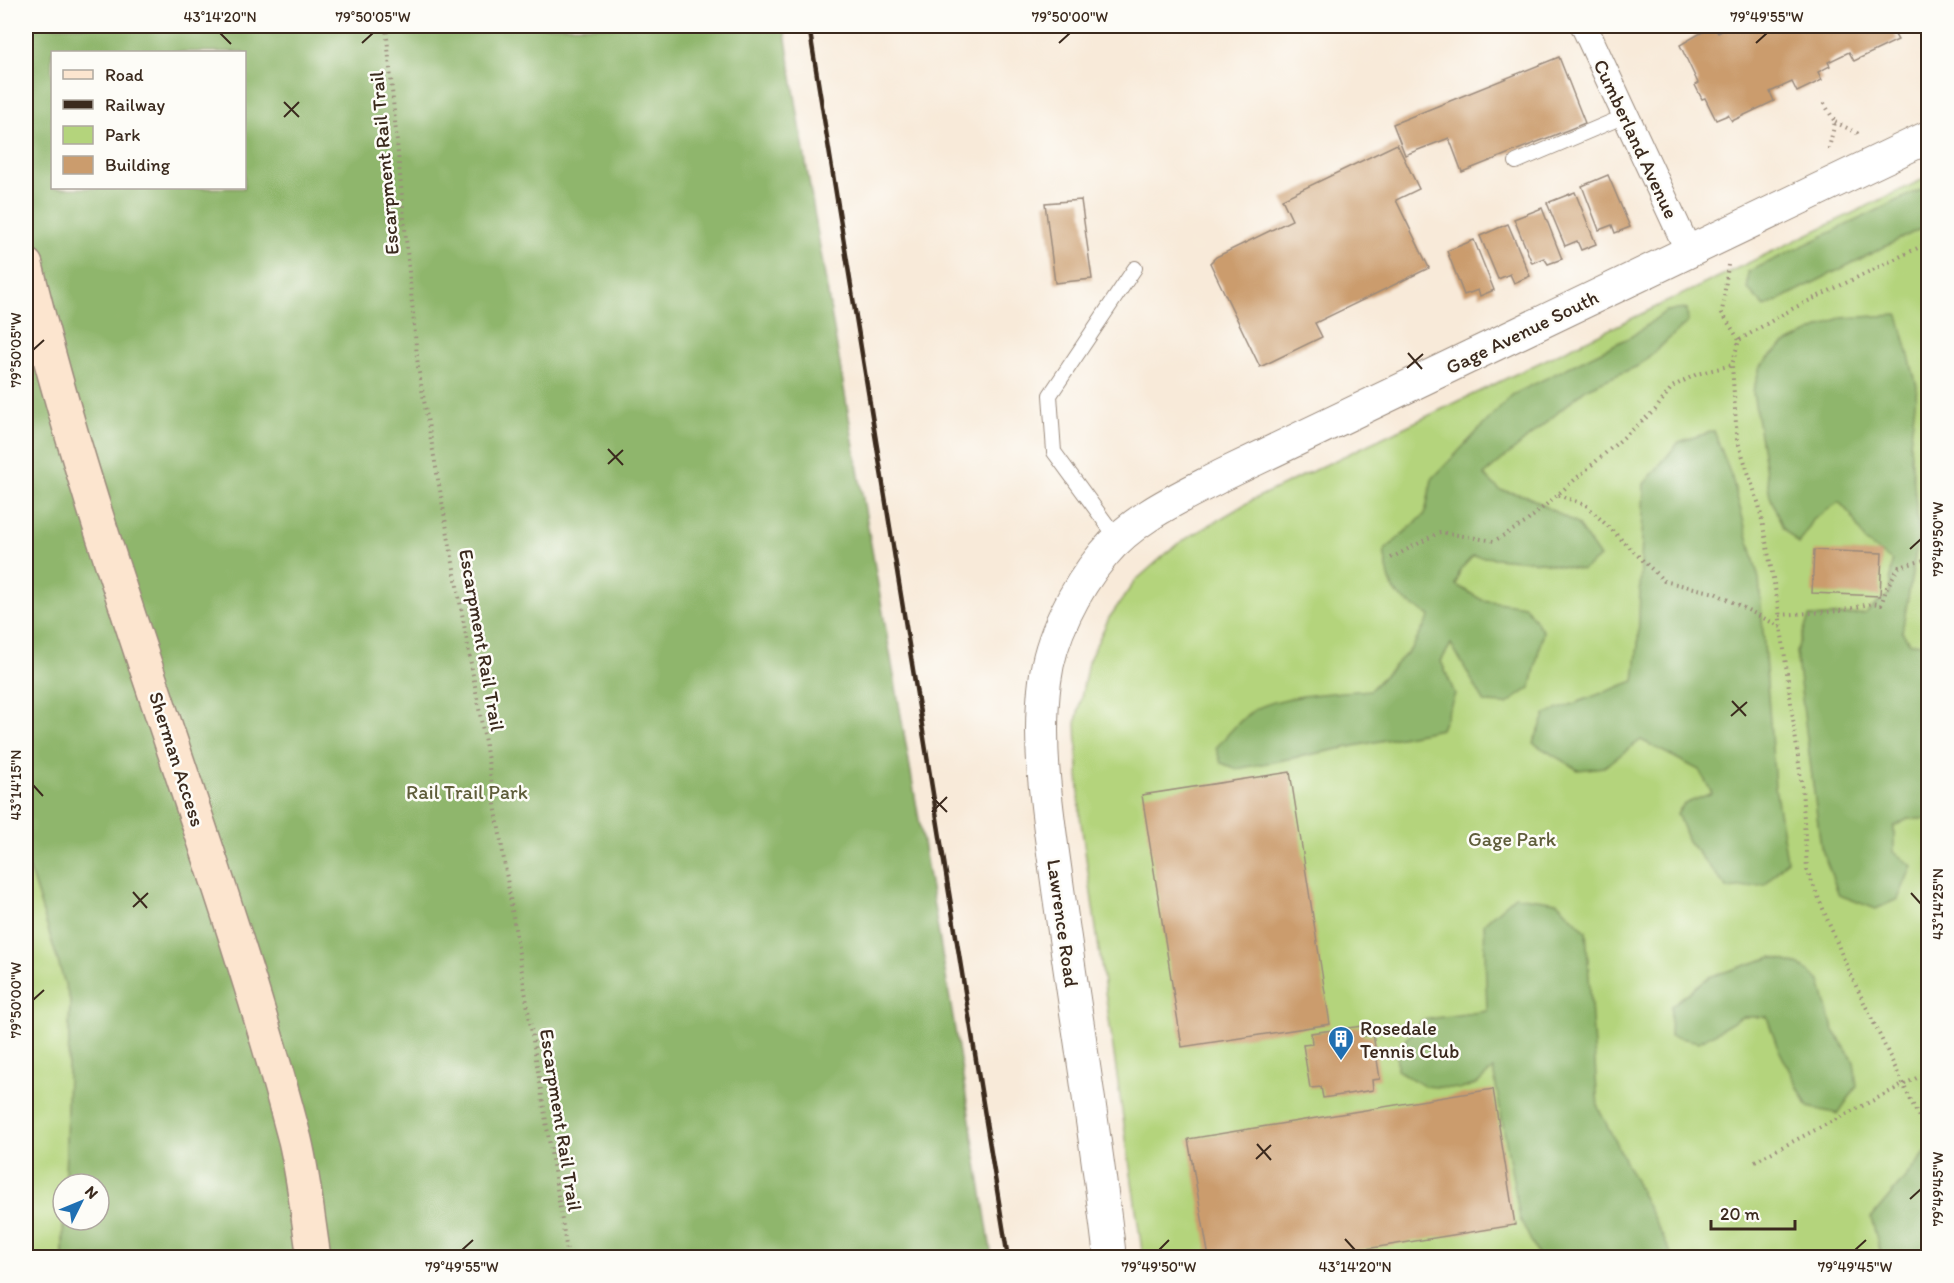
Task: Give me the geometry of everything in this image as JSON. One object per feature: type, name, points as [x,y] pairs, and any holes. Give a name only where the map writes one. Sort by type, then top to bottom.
[{"type":"main road","name":"Sherman Access","points":[[26,265],[45,348],[122,601],[205,844],[295,1142],[314,1257]]},
{"type":"street","name":"Cumberland Avenue","points":[[1584,26],[1625,116],[1702,245]]},
{"type":"street","name":"Gage Avenue South","points":[[1078,593],[1104,554],[1146,516],[1223,475],[1929,137]]},
{"type":"street","name":"Lawrence Road","points":[[1078,593],[1055,640],[1045,681],[1044,781],[1072,990],[1099,1161],[1110,1257]]},
{"type":"lane","points":[[1516,162],[1625,116]]},
{"type":"lane","points":[[1119,541],[1054,452],[1050,395],[1135,268]]},
{"type":"path","name":"Escarpment Rail Trail","points":[[386,26],[418,367],[485,742],[568,1257]]},
{"type":"path","points":[[1824,103],[1834,122],[1829,148],[1841,178]]},
{"type":"path","points":[[1929,243],[1792,309],[1739,340],[1732,365],[1737,440],[1759,505],[1780,615],[1802,787],[1807,870],[1847,967],[1929,1136]]},
{"type":"path","points":[[1702,245],[1728,266],[1722,313],[1739,340]]},
{"type":"path","points":[[1391,558],[1412,544],[1440,532],[1494,542],[1525,523],[1558,495],[1655,410],[1672,387],[1697,374],[1732,365]]},
{"type":"path","points":[[1558,495],[1586,505],[1664,581],[1715,593],[1781,627]]},
{"type":"path","points":[[1780,615],[1840,612],[1873,603],[1881,605],[1887,587],[1899,567],[1929,559]]},
{"type":"path","points":[[26,958],[30,996],[26,1011]]},
{"type":"path","points":[[1755,1161],[1929,1072]]},
{"type":"path","points":[[26,1164],[26,1237]]},
{"type":"green space","name":"Rail Trail Park","points":[[26,26],[784,26],[834,334],[942,949],[992,1257],[63,1257],[64,1232],[111,1232],[111,1172],[65,1172],[70,1000],[26,858]]},
{"type":"green space","name":"Gage Park","points":[[1928,177],[1928,1257],[1143,1258],[1080,816],[1076,723],[1088,662],[1109,618],[1135,581],[1177,544],[1254,499]]},
{"type":"green space","points":[[1928,186],[1928,225],[1765,307],[1748,289],[1748,272]]},
{"type":"green space","points":[[1687,309],[1688,322],[1638,366],[1587,388],[1484,475],[1500,490],[1527,496],[1577,524],[1600,557],[1582,570],[1541,562],[1473,556],[1460,570],[1456,585],[1482,600],[1525,606],[1543,631],[1531,687],[1507,704],[1485,703],[1451,644],[1441,661],[1455,694],[1441,729],[1237,769],[1221,763],[1216,748],[1240,722],[1256,709],[1296,697],[1370,690],[1412,648],[1430,616],[1400,597],[1395,591],[1389,577],[1384,551],[1425,514],[1432,479],[1512,395],[1632,336],[1666,311]]},
{"type":"green space","points":[[1898,315],[1917,386],[1910,445],[1919,534],[1902,632],[1910,643],[1928,644],[1928,819],[1908,819],[1894,826],[1894,852],[1912,866],[1898,899],[1876,909],[1839,895],[1821,847],[1796,652],[1809,617],[1864,614],[1889,594],[1892,561],[1865,541],[1851,515],[1839,502],[1813,520],[1799,544],[1783,528],[1770,496],[1753,392],[1760,367],[1781,346],[1840,318]]},
{"type":"green space","points":[[1714,431],[1732,478],[1759,579],[1775,787],[1787,860],[1765,885],[1728,889],[1688,841],[1677,813],[1684,804],[1712,793],[1699,770],[1641,740],[1604,767],[1578,770],[1533,743],[1546,714],[1634,681],[1638,644],[1644,484],[1679,442]]},
{"type":"green space","points":[[26,858],[70,1000],[65,1172],[51,1172],[51,1232],[63,1232],[63,1257],[26,1257]]},
{"type":"green space","points":[[1515,896],[1557,902],[1586,931],[1598,1107],[1673,1257],[1539,1257],[1520,1219],[1493,1069],[1478,1083],[1462,1089],[1424,1086],[1397,1070],[1397,1051],[1422,1020],[1487,1011],[1484,923]]},
{"type":"green space","points":[[1772,957],[1800,965],[1820,981],[1833,1029],[1854,1062],[1857,1086],[1838,1114],[1808,1107],[1777,1046],[1767,1017],[1742,1017],[1699,1042],[1670,1036],[1671,1006],[1709,977]]},
{"type":"green space","points":[[1928,1150],[1928,1257],[1882,1257],[1871,1218]]},
{"type":"building","points":[[1713,26],[1718,33],[1731,26],[1908,26],[1909,28],[1895,35],[1898,40],[1854,61],[1849,52],[1828,62],[1830,66],[1818,72],[1822,80],[1797,92],[1792,82],[1770,92],[1774,101],[1732,121],[1728,115],[1716,120],[1705,98],[1702,99],[1695,85],[1698,83],[1680,45]]},
{"type":"building","points":[[1559,57],[1585,123],[1462,172],[1449,138],[1405,155],[1393,124]]},
{"type":"building","points":[[1397,144],[1419,189],[1396,200],[1429,268],[1315,323],[1322,337],[1260,367],[1210,263],[1216,257],[1292,220],[1282,199]]},
{"type":"building","points":[[1608,175],[1630,227],[1615,233],[1612,225],[1599,230],[1582,186]]},
{"type":"building","points":[[1575,192],[1596,244],[1581,250],[1577,241],[1565,246],[1547,203]]},
{"type":"building","points":[[1081,200],[1092,279],[1055,283],[1045,203]]},
{"type":"building","points":[[1542,208],[1562,259],[1548,264],[1544,258],[1532,263],[1514,219]]},
{"type":"building","points":[[1508,224],[1530,276],[1514,283],[1510,274],[1498,279],[1480,236]]},
{"type":"building","points":[[1474,240],[1494,290],[1480,296],[1478,290],[1464,295],[1447,251]]},
{"type":"building","points":[[1814,550],[1882,553],[1880,596],[1812,593]]},
{"type":"building","points":[[1290,772],[1330,1024],[1182,1047],[1142,795]]},
{"type":"building","name":"Rosedale Tennis Club","points":[[1362,1026],[1363,1036],[1373,1034],[1380,1079],[1372,1080],[1373,1090],[1323,1098],[1321,1087],[1310,1088],[1303,1045],[1312,1044],[1311,1033]]},
{"type":"building","points":[[1493,1089],[1515,1225],[1310,1258],[1209,1258],[1188,1139]]},
{"type":"railway","points":[[809,26],[1008,1258]]},
{"type":"place","name":"Rosedale Tennis Club","points":[[1341,1062]]}]
